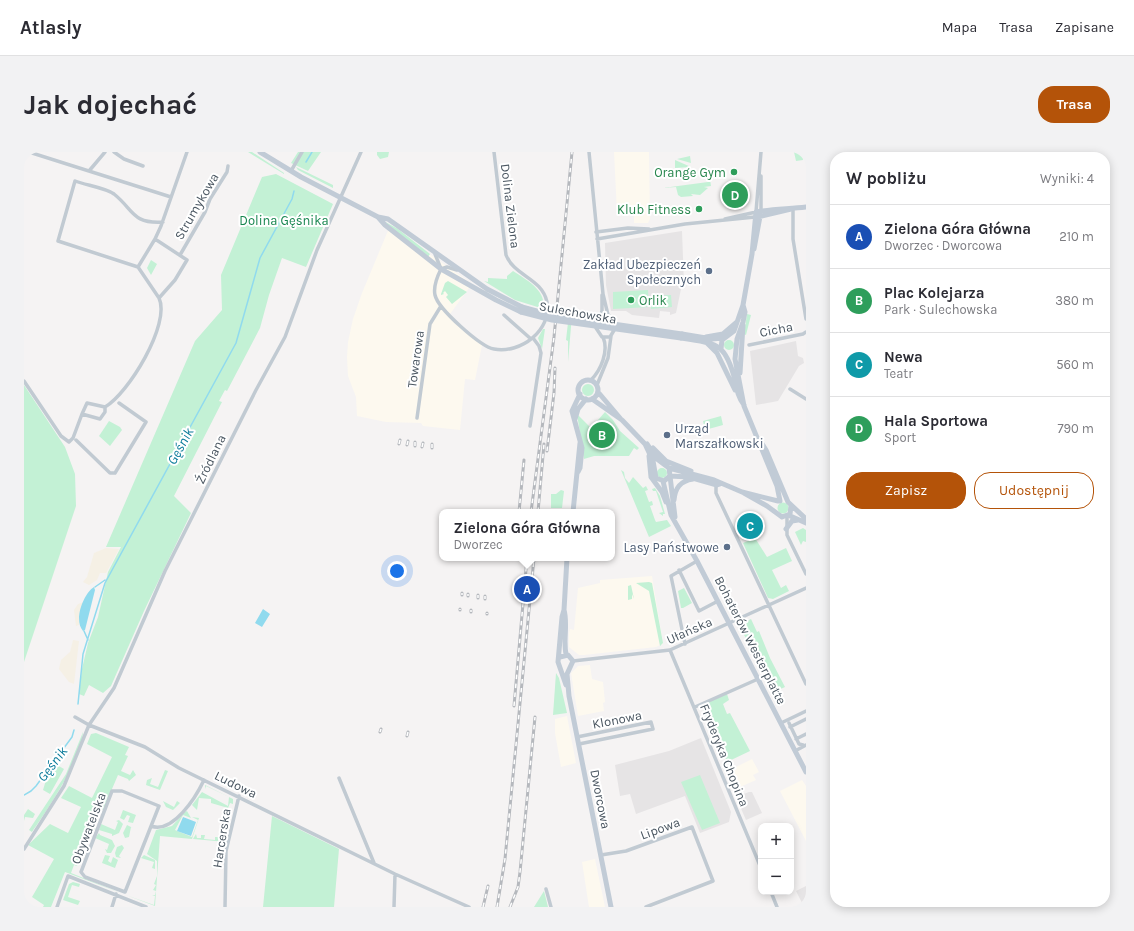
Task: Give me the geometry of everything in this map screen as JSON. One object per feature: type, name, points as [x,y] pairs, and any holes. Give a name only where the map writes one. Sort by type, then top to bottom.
[{"type":"street","name":"Strumykowa","points":[[30,152],[171,197]]},
{"type":"street","points":[[89,171],[105,152]]},
{"type":"street","points":[[114,152],[124,159],[143,166]]},
{"type":"street","name":"Strumykowa","points":[[163,222],[150,222],[133,215],[113,194],[75,181],[58,241],[138,267],[155,239],[163,222],[188,152]]},
{"type":"street","name":"Sulechowska","points":[[260,152],[291,171],[378,217],[388,219],[463,272],[521,309]]},
{"type":"street","points":[[291,171],[302,152]]},
{"type":"street","name":"Źródlana","points":[[24,849],[64,786],[75,763],[89,725],[114,688],[174,553],[256,390],[283,340],[317,250],[361,152]]},
{"type":"street","name":"Dolina Zielona","points":[[494,152],[506,255],[515,268],[538,284],[546,301],[545,320],[532,338]]},
{"type":"street","points":[[589,152],[602,294],[601,315],[597,322],[596,328],[599,334],[603,337],[606,347],[598,372],[591,380]]},
{"type":"street","points":[[737,393],[730,361],[722,351],[721,342],[734,331],[745,312],[743,305],[759,211],[761,152]]},
{"type":"street","name":"Strumykowa","points":[[180,254],[205,212],[210,199],[227,172],[228,166]]},
{"type":"street","points":[[597,239],[650,229],[758,217],[806,207]]},
{"type":"street","points":[[722,220],[733,216],[775,208],[793,209]]},
{"type":"street","points":[[793,209],[793,239],[806,319]]},
{"type":"street","name":"Sulechowska","points":[[378,217],[385,225],[441,269],[496,300],[552,320],[706,340],[718,345],[722,351]]},
{"type":"street","points":[[596,232],[628,228],[650,229]]},
{"type":"street","name":"Strumykowa","points":[[155,239],[187,260],[175,280],[160,298]]},
{"type":"street","points":[[434,251],[441,269],[436,279],[435,290],[437,300],[441,306],[482,345],[503,350],[511,349],[532,338]]},
{"type":"street","points":[[82,414],[99,420],[105,412],[105,407],[122,392],[152,345],[162,312],[160,298],[138,270],[138,267]]},
{"type":"street","name":"Sulechowska","points":[[441,269],[447,267],[463,272]]},
{"type":"street","points":[[602,294],[608,315]]},
{"type":"street","name":"Towarowa","points":[[417,418],[430,324],[441,306]]},
{"type":"street","points":[[504,314],[532,338],[539,346],[541,353],[530,426]]},
{"type":"street","points":[[601,315],[608,315],[615,320],[616,324],[611,336],[608,358],[597,385],[598,392],[622,420],[667,467],[670,476]]},
{"type":"street","points":[[740,322],[723,334],[706,340],[717,353],[758,437],[777,486],[779,501],[774,508],[775,513]]},
{"type":"street","points":[[740,322],[736,342],[735,359],[744,406]]},
{"type":"street","points":[[739,378],[740,322]]},
{"type":"street","name":"Cicha","points":[[749,345],[803,334],[806,332]]},
{"type":"street","points":[[603,337],[611,336]]},
{"type":"street","points":[[726,337],[733,338],[736,342]]},
{"type":"street","name":"Sulechowska","points":[[706,340],[726,337]]},
{"type":"street","points":[[722,351],[730,354],[736,350]]},
{"type":"street","points":[[597,385],[591,380],[585,380],[578,390],[586,399],[592,399],[622,420]]},
{"type":"street","points":[[24,381],[65,440],[71,441],[87,403],[105,407]]},
{"type":"street","points":[[790,389],[806,399]]},
{"type":"street","points":[[592,399],[598,392]]},
{"type":"street","points":[[573,509],[582,454],[572,411],[580,394]]},
{"type":"street","points":[[575,422],[578,408],[586,399]]},
{"type":"street","points":[[76,440],[110,473],[115,473],[146,422],[119,404]]},
{"type":"street","points":[[758,437],[766,450],[790,504],[791,511],[788,516],[786,530],[806,574]]},
{"type":"street","points":[[646,445],[653,461],[656,478],[663,481],[670,476],[696,478],[718,484],[742,492],[790,504],[806,519]]},
{"type":"street","points":[[646,445],[650,445],[666,461],[703,476]]},
{"type":"street","points":[[646,445],[650,463],[651,478],[662,492],[668,506]]},
{"type":"street","points":[[655,471],[660,466],[667,467],[703,476],[718,482],[718,484]]},
{"type":"street","name":"Bohaterów Westerplatte","points":[[670,476],[675,520]]},
{"type":"street","points":[[673,510],[676,490],[680,484],[685,480],[696,478]]},
{"type":"street","name":"Bohaterów Westerplatte","points":[[663,481],[666,487],[668,506],[671,515],[697,561],[806,772]]},
{"type":"street","points":[[718,484],[716,494],[806,684]]},
{"type":"street","points":[[742,492],[767,506],[779,517],[788,516],[806,523]]},
{"type":"street","points":[[786,530],[792,521],[798,520]]},
{"type":"street","points":[[564,610],[566,616],[564,644],[566,654],[571,657],[573,661],[569,668],[561,668],[558,662],[560,657],[568,561]]},
{"type":"street","points":[[685,644],[671,576],[697,561]]},
{"type":"street","points":[[679,570],[699,611],[718,601]]},
{"type":"street","name":"Ułańska","points":[[573,661],[670,650],[806,588]]},
{"type":"street","name":"Fryderyka Chopina","points":[[670,650],[695,706],[758,861]]},
{"type":"street","points":[[560,657],[566,654]]},
{"type":"street","name":"Dworcowa","points":[[561,668],[578,737],[611,907]]},
{"type":"street","name":"Dworcowa","points":[[569,668],[567,677],[569,696]]},
{"type":"street","points":[[695,706],[758,679]]},
{"type":"street","points":[[781,723],[806,711]]},
{"type":"street","points":[[75,717],[89,725]]},
{"type":"street","points":[[804,745],[799,744],[790,725],[806,719]]},
{"type":"street","name":"Klonowa","points":[[578,737],[651,722],[653,729],[579,744]]},
{"type":"street","name":"Ludowa","points":[[89,725],[145,747],[179,768],[239,796],[395,874],[469,907]]},
{"type":"street","points":[[796,739],[806,734]]},
{"type":"street","points":[[795,751],[804,745]]},
{"type":"street","points":[[339,778],[374,863]]},
{"type":"street","points":[[151,826],[161,828],[174,820],[193,800],[204,780]]},
{"type":"street","name":"Obywatelska","points":[[122,790],[159,806],[151,826],[125,892],[85,877],[81,872],[112,791],[122,790]]},
{"type":"street","name":"Harcerska","points":[[225,907],[226,851],[239,796]]},
{"type":"street","name":"Lipowa","points":[[601,856],[629,850],[692,826],[713,881],[646,907]]},
{"type":"street","points":[[394,907],[395,874]]},
{"type":"street","name":"Obywatelska","points":[[57,907],[68,876],[146,907]]},
{"type":"street","points":[[546,889],[551,907]]},
{"type":"street","points":[[112,907],[116,894]]},
{"type":"street","points":[[772,895],[777,907]]},
{"type":"shaded area","points":[[614,152],[649,152],[650,219],[648,223],[634,223],[634,213],[617,213]]},
{"type":"shaded area","points":[[390,226],[472,284],[450,314],[482,345],[475,380],[465,379],[460,430],[423,426],[421,423],[386,422],[357,416],[356,397],[348,376],[348,342],[353,319],[362,293]]},
{"type":"shaded area","points":[[682,231],[684,284],[681,289],[676,313],[670,315],[670,312],[660,311],[659,318],[632,315],[626,311],[611,311],[606,285],[605,243]]},
{"type":"shaded area","points":[[796,341],[798,356],[803,358],[804,363],[799,366],[778,401],[756,405],[750,351]]},
{"type":"shaded area","points":[[652,576],[663,644],[656,647],[584,655],[579,655],[569,647],[570,629],[574,630],[578,588],[600,583],[600,580]]},
{"type":"shaded area","points":[[590,665],[592,679],[603,682],[605,702],[603,703],[604,711],[578,716],[571,673],[578,666]]},
{"type":"shaded area","points":[[567,716],[576,763],[561,767],[555,733],[555,719]]},
{"type":"shaded area","points":[[701,738],[731,812],[729,822],[700,833],[685,796],[636,814],[630,794],[620,796],[615,765],[669,751]]},
{"type":"shaded area","points":[[752,759],[759,772],[753,775],[756,780],[733,790],[726,774],[728,771]]},
{"type":"shaded area","points":[[802,780],[806,786],[806,841],[780,791]]},
{"type":"shaded area","points":[[752,792],[762,813],[746,820],[736,797]]},
{"type":"shaded area","points":[[595,859],[605,907],[589,907],[582,862]]},
{"type":"shaded area","points":[[806,886],[806,907],[804,907],[796,891]]},
{"type":"green space","points":[[248,152],[252,152],[284,174]]},
{"type":"green space","points":[[298,152],[321,152],[308,171],[291,163]]},
{"type":"green space","points":[[377,152],[389,152],[388,157],[380,159],[377,155]]},
{"type":"green space","points":[[794,152],[802,152],[803,160],[796,161]]},
{"type":"green space","points":[[690,156],[691,163],[677,159]]},
{"type":"green space","points":[[675,160],[691,167],[675,168]]},
{"type":"green space","points":[[296,167],[333,185],[333,188],[298,170]]},
{"type":"green space","name":"Dolina Gęśnika","points":[[276,174],[333,204],[306,267],[282,258],[269,295],[260,328],[227,391],[225,390],[219,401],[222,402],[174,496],[191,513],[144,611],[111,686],[103,693],[89,685],[84,696],[79,694],[82,669],[88,643],[98,617],[108,572],[121,547],[106,547],[195,341],[222,310],[221,275],[262,177]]},
{"type":"green space","points":[[708,179],[710,179],[711,186],[704,187],[708,188],[700,195],[691,194],[693,196],[681,197],[678,195],[676,187],[663,188],[708,182]]},
{"type":"green space","points":[[382,220],[398,229],[430,254],[428,257]]},
{"type":"green space","points":[[151,260],[157,264],[151,275],[147,268]]},
{"type":"green space","points":[[513,271],[530,282],[539,291],[544,302],[544,309],[515,300],[484,281],[488,282],[488,278],[507,279],[507,276]]},
{"type":"green space","points":[[448,281],[467,292],[452,304],[446,297],[448,295],[445,291],[443,293],[444,294],[441,295],[445,283]]},
{"type":"green space","name":"Orlik","points":[[648,290],[649,307],[613,309],[613,292]]},
{"type":"green space","points":[[671,295],[672,307],[651,309],[651,296]]},
{"type":"green space","points":[[569,314],[572,315],[568,362],[568,341],[566,340]]},
{"type":"green space","points":[[747,314],[751,315],[746,335],[744,334]]},
{"type":"green space","points":[[543,329],[545,329],[542,349],[538,338]]},
{"type":"green space","points":[[727,340],[731,340],[734,345],[731,350],[727,350],[724,347],[724,343]]},
{"type":"green space","points":[[588,384],[592,386],[594,390],[592,394],[588,396],[584,394],[582,390],[584,386]]},
{"type":"green space","points":[[24,385],[65,447],[75,474],[76,506],[24,662]]},
{"type":"green space","points":[[605,412],[613,420],[620,431],[639,448],[637,450],[634,448],[629,456],[594,456],[584,459],[577,414],[591,428]]},
{"type":"green space","points":[[721,416],[723,425],[705,430],[703,421]]},
{"type":"green space","points":[[109,421],[120,427],[122,430],[110,446],[99,436]]},
{"type":"green space","points":[[662,468],[667,473],[662,478],[657,473]]},
{"type":"green space","points":[[621,470],[624,472],[625,478],[629,483],[633,477],[643,488],[646,486],[648,490],[645,491],[649,502],[652,501],[653,505],[650,506],[656,522],[667,520],[671,526],[649,537]]},
{"type":"green space","points":[[655,488],[660,496],[665,514],[663,514],[663,516],[659,513],[663,512],[656,491],[653,491],[652,489]]},
{"type":"green space","points":[[561,490],[564,491],[562,508],[551,508],[551,494],[556,494]]},
{"type":"green space","points":[[781,503],[785,503],[787,504],[787,512],[781,513],[778,510],[778,506]]},
{"type":"green space","points":[[803,528],[806,530],[806,542],[803,541],[801,545],[795,532]]},
{"type":"green space","points":[[755,538],[767,557],[786,548],[792,561],[772,570],[781,588],[786,585],[789,591],[773,599],[768,598],[743,543]]},
{"type":"green space","points":[[636,583],[652,583],[663,643],[660,646],[649,591]]},
{"type":"green space","points":[[631,585],[634,599],[632,594],[632,599],[628,600],[628,586]]},
{"type":"green space","points":[[684,588],[692,603],[681,608],[678,591]]},
{"type":"green space","points":[[751,619],[757,632],[759,631],[770,658],[785,687],[774,692],[741,629],[743,623]]},
{"type":"green space","points":[[556,673],[559,678],[567,713],[553,715]]},
{"type":"green space","points":[[727,694],[729,700],[723,704],[727,714],[730,713],[750,751],[729,761],[722,756],[702,707],[702,705]]},
{"type":"green space","points":[[83,732],[76,756],[63,784],[32,832],[29,830],[66,774]]},
{"type":"green space","points":[[96,733],[129,747],[125,755],[128,756],[121,771],[130,775],[133,770],[136,775],[129,781],[128,779],[118,775],[103,810],[101,807],[94,825],[95,830],[92,828],[77,866],[74,865],[71,873],[121,893],[65,872],[51,907],[43,907],[44,905],[32,897],[54,859],[28,845],[50,824],[68,833],[81,807],[61,798],[69,786],[92,798],[112,757],[87,744],[91,734]]},
{"type":"green space","points":[[57,765],[64,769],[50,794],[43,790],[46,780]]},
{"type":"green space","points":[[165,770],[168,771],[160,790],[146,785],[147,780],[152,778],[150,784],[158,787]]},
{"type":"green space","points":[[700,775],[720,823],[702,830],[681,782]]},
{"type":"green space","points":[[202,792],[228,806],[229,797],[233,799],[233,804],[230,803],[228,808],[211,803],[211,799],[199,798],[197,810],[192,805]]},
{"type":"green space","points":[[163,801],[174,807],[177,801],[180,803],[173,810],[166,807]]},
{"type":"green space","points":[[28,809],[35,814],[33,818],[25,817],[24,821],[24,815]]},
{"type":"green space","points":[[123,810],[136,815],[133,823],[128,822],[130,816],[127,815],[124,820],[120,818]]},
{"type":"green space","points":[[187,811],[191,818],[183,815],[175,830],[192,837],[198,820],[192,817],[199,818],[192,839],[160,836],[155,906],[126,895],[154,905],[155,896],[152,895],[155,895],[156,891],[153,890],[156,885],[154,884],[157,876],[157,861],[147,854],[156,830],[172,826],[185,812]]},
{"type":"green space","points":[[272,816],[339,849],[334,907],[263,907]]},
{"type":"green space","points":[[119,820],[123,824],[119,833],[112,836],[112,834],[99,830],[101,824],[115,830],[118,822],[116,821]]},
{"type":"green space","points":[[127,825],[131,827],[129,837],[125,838],[123,833]]},
{"type":"green space","points":[[99,833],[100,835],[112,840],[115,846],[111,853],[107,853],[105,849],[107,850],[109,844],[95,838]]},
{"type":"green space","points":[[196,834],[197,838],[201,838],[201,835],[205,835],[204,839],[215,840],[215,837],[218,837],[218,840],[224,841],[224,838],[227,842],[193,839]]},
{"type":"green space","points":[[122,845],[124,848],[119,856],[121,858],[116,857],[115,853],[117,847]]},
{"type":"green space","points":[[105,855],[110,856],[108,861],[111,863],[113,857],[118,860],[115,868],[102,863]]},
{"type":"green space","points":[[144,855],[155,860],[155,869],[152,868],[154,862],[141,858]]},
{"type":"green space","points":[[73,882],[80,884],[79,887],[72,885],[68,897],[80,901],[78,905],[63,900],[69,884]]},
{"type":"green space","points":[[544,891],[548,907],[534,907]]},
{"type":"sand","points":[[106,548],[119,549],[106,573],[100,573],[97,580],[89,585],[83,582],[87,577],[94,553]]},
{"type":"sand","points":[[84,602],[79,625],[76,626],[74,610],[78,604]]},
{"type":"sand","points":[[73,640],[79,641],[74,684],[69,682],[59,669],[61,660],[70,652]]},
{"type":"water","points":[[94,587],[95,590],[85,630],[83,631],[80,626],[79,614],[83,601],[90,590]]},
{"type":"water","points":[[263,609],[270,614],[262,627],[255,623]]},
{"type":"water","points":[[183,817],[196,822],[191,836],[177,831]]},
{"type":"waterway","name":"Gęśnik","points":[[306,162],[312,152]]},
{"type":"waterway","name":"Gęśnik","points":[[78,704],[83,654],[105,583],[236,343],[260,258],[292,199],[294,191]]},
{"type":"waterway","points":[[95,587],[105,580]]},
{"type":"waterway","name":"Gęśnik","points":[[84,631],[88,640]]},
{"type":"waterway","name":"Gęśnik","points":[[24,795],[36,786],[72,737],[74,730]]},
{"type":"railway","points":[[531,509],[554,337],[572,152]]},
{"type":"railway","points":[[547,451],[554,393],[555,368]]},
{"type":"railway","points":[[399,444],[400,440]]},
{"type":"railway","points":[[407,445],[408,441]]},
{"type":"railway","points":[[422,447],[423,443]]},
{"type":"railway","points":[[538,509],[544,444]]},
{"type":"railway","points":[[519,509],[524,460]]},
{"type":"railway","points":[[514,706],[527,561]]},
{"type":"railway","points":[[497,907],[505,859],[534,561]]},
{"type":"railway","points":[[510,907],[518,887],[520,872],[535,717]]},
{"type":"railway","points":[[407,736],[408,732]]},
{"type":"railway","points":[[483,907],[488,886]]},
{"type":"place","name":"Orange Gym","points":[[734,172]]},
{"type":"place","name":"Hala Sportowa","points":[[735,195]]},
{"type":"place","name":"Klub Fitness","points":[[699,209]]},
{"type":"place","name":"Zakład Ubezpieczeń Społecznych","points":[[709,271]]},
{"type":"place","name":"Orlik","points":[[631,300]]},
{"type":"place","name":"Plac Kolejarza","points":[[602,435]]},
{"type":"place","name":"Urząd Marszałkowski","points":[[667,435]]},
{"type":"place","name":"Newa","points":[[750,526]]},
{"type":"place","name":"Lasy Państwowe","points":[[727,547]]},
{"type":"place","name":"Zielona Góra Główna","points":[[527,589]]}]
